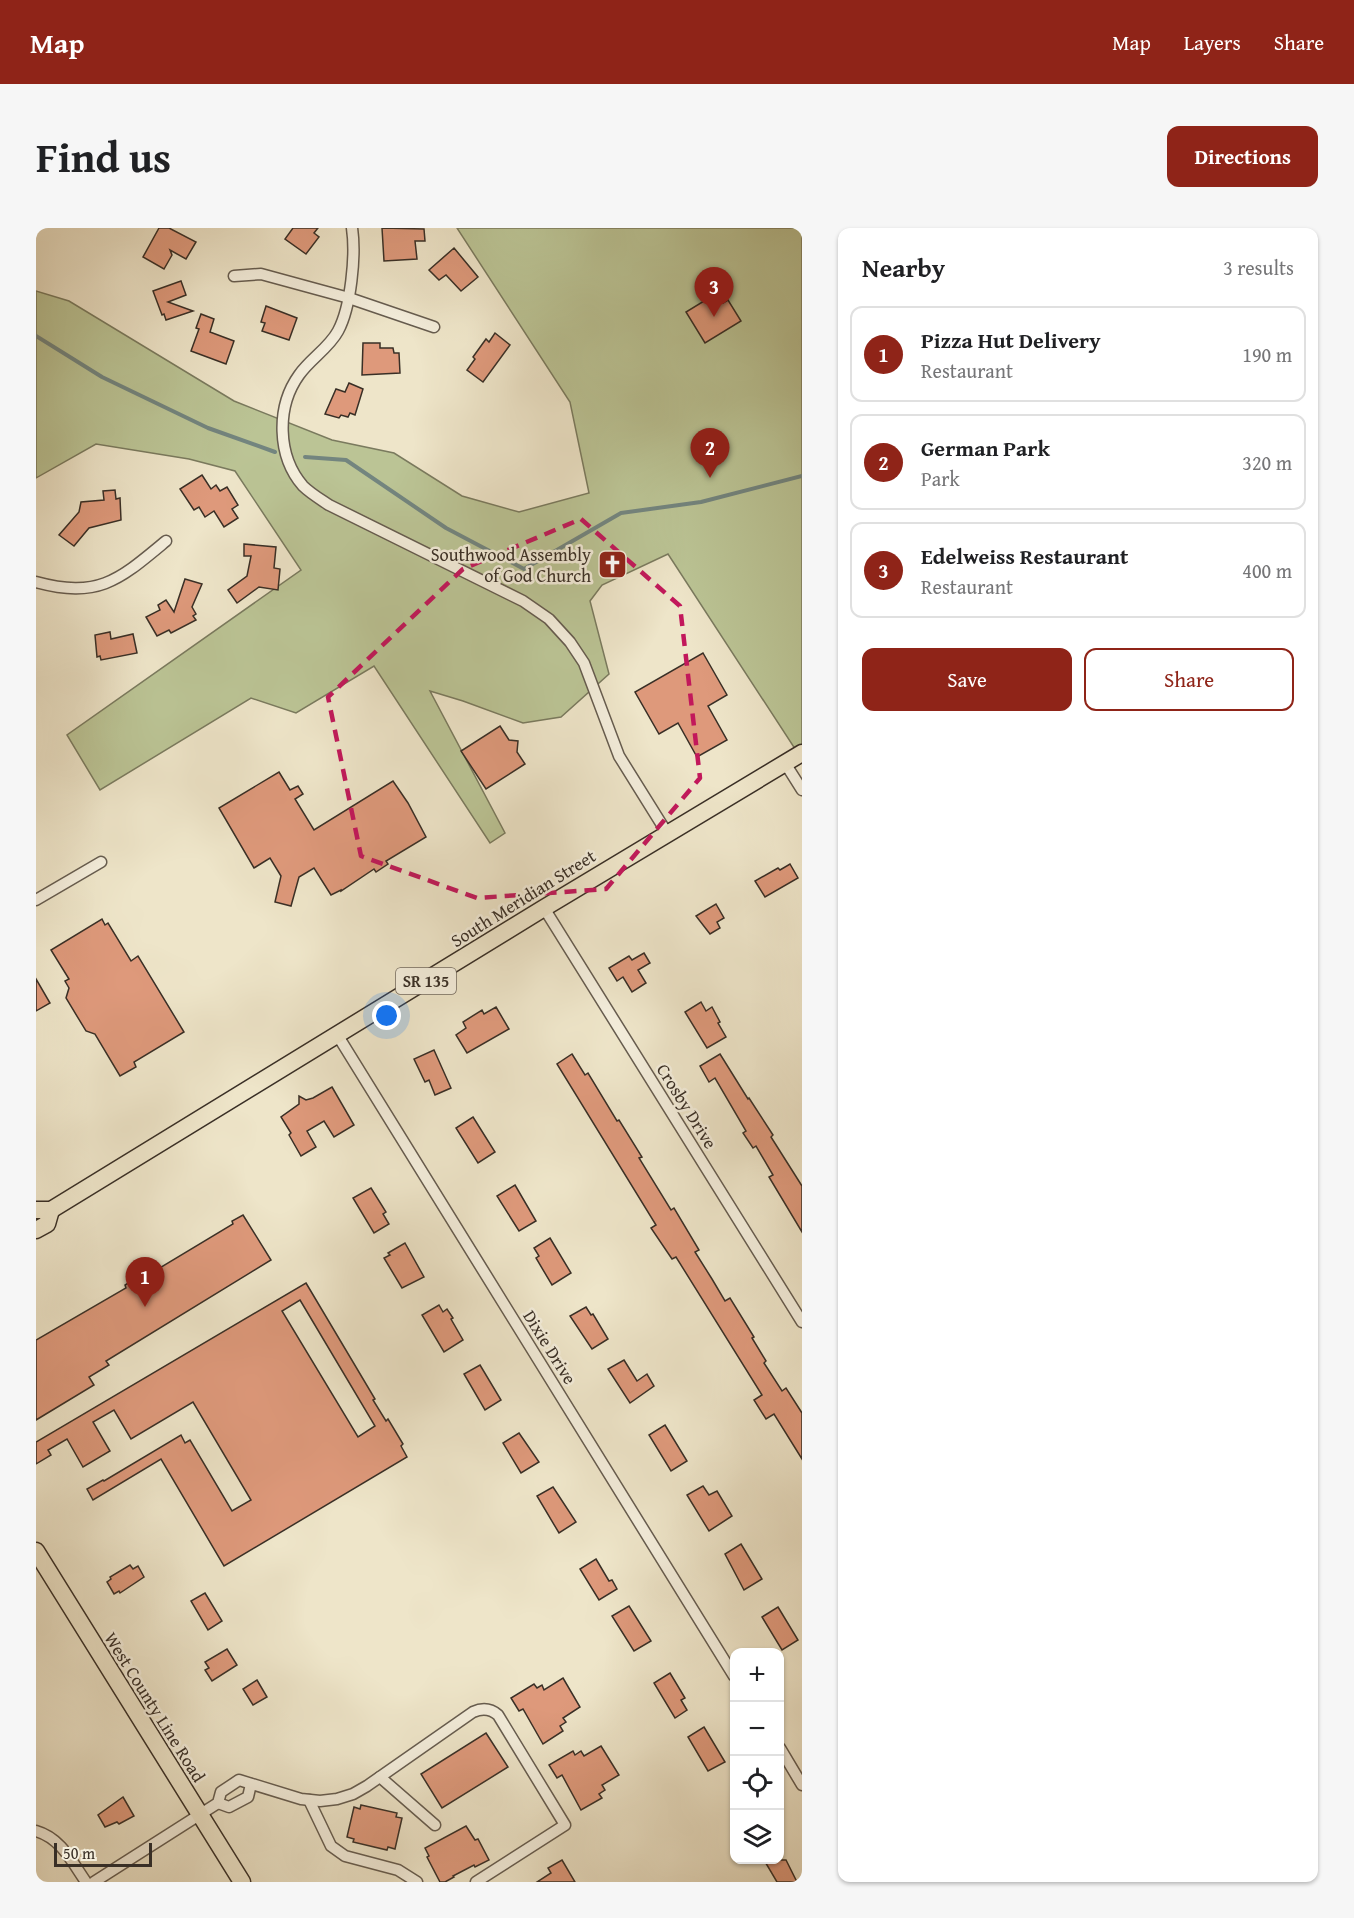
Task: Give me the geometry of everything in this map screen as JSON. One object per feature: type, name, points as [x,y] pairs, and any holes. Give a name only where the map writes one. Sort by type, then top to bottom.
[{"type":"main road","name":"South Meridian Street","points":[[36,1230],[47,1224],[44,1210],[338,1036],[544,908],[802,753]]},
{"type":"main road","name":"West County Line Road","points":[[36,1551],[242,1882]]},
{"type":"street","points":[[352,228],[354,239],[349,298],[345,316],[336,334],[298,375],[285,402],[282,438],[293,472],[304,487],[328,505],[523,601],[549,619],[570,642],[584,663],[620,756],[667,833]]},
{"type":"street","points":[[234,276],[261,274],[349,298],[434,327]]},
{"type":"street","points":[[36,582],[56,588],[86,588],[104,584],[126,574],[166,541]]},
{"type":"street","points":[[785,763],[802,790]]},
{"type":"street","points":[[36,900],[101,862]]},
{"type":"street","name":"Crosby Drive","points":[[544,908],[802,1322]]},
{"type":"street","name":"Dixie Drive","points":[[338,1036],[730,1668]]},
{"type":"street","points":[[94,1882],[218,1803],[221,1792],[238,1780],[309,1800],[346,1797],[362,1790],[473,1712],[483,1709],[498,1715],[565,1825],[476,1882]]},
{"type":"street","points":[[784,1755],[802,1785]]},
{"type":"street","points":[[380,1776],[435,1825]]},
{"type":"street","points":[[218,1803],[229,1807],[248,1797],[251,1784]]},
{"type":"street","points":[[309,1800],[331,1846],[345,1856],[398,1870],[417,1882]]},
{"type":"street","points":[[36,1831],[46,1834],[63,1848],[86,1882]]},
{"type":"highlighted area","points":[[581,519],[680,606],[700,778],[606,889],[477,898],[361,856],[328,697],[463,569]]},
{"type":"green space","points":[[457,228],[802,228],[802,753],[799,755],[668,554],[602,585],[590,601],[609,674],[561,717],[523,723],[430,691],[505,833],[490,843],[374,666],[296,713],[251,698],[100,790],[67,735],[301,570],[235,471],[189,459],[96,444],[36,478],[36,291],[69,301],[234,401],[332,440],[394,453],[462,496],[519,512],[589,493],[570,402]]},
{"type":"building","points":[[159,228],[169,228],[196,242],[186,259],[170,250],[172,255],[164,269],[143,257]]},
{"type":"building","points":[[293,228],[318,228],[314,233],[319,237],[306,254],[285,239]]},
{"type":"building","points":[[382,228],[424,229],[425,241],[415,241],[417,259],[384,261]]},
{"type":"building","points":[[454,248],[478,277],[461,291],[446,275],[439,280],[429,270]]},
{"type":"building","points":[[181,281],[186,295],[168,302],[193,311],[166,320],[153,291]]},
{"type":"building","points":[[717,293],[723,303],[728,300],[741,321],[705,343],[686,312]]},
{"type":"building","points":[[266,306],[297,318],[289,340],[262,331],[265,323],[261,322]]},
{"type":"building","points":[[201,314],[214,319],[210,332],[234,341],[226,364],[191,351],[199,329],[196,328]]},
{"type":"building","points":[[495,333],[510,345],[483,382],[467,370],[486,339],[489,342]]},
{"type":"building","points":[[363,343],[380,343],[380,348],[393,348],[394,353],[399,353],[400,373],[362,375]]},
{"type":"building","points":[[349,383],[363,389],[355,415],[350,413],[348,417],[341,415],[339,418],[325,414],[336,389],[345,392]]},
{"type":"building","points":[[202,475],[211,489],[216,485],[220,491],[227,487],[238,505],[232,509],[238,518],[224,527],[214,511],[205,517],[199,507],[194,510],[180,489]]},
{"type":"building","points":[[115,490],[116,499],[120,498],[121,520],[89,528],[74,546],[59,535],[79,512],[81,502],[104,500],[103,491]]},
{"type":"building","points":[[244,544],[276,547],[274,568],[280,569],[278,590],[259,587],[237,603],[228,590],[247,576],[251,556],[244,556]]},
{"type":"building","points":[[185,579],[202,584],[192,607],[196,620],[171,633],[169,630],[157,636],[146,617],[160,610],[158,605],[166,600],[174,612]]},
{"type":"building","points":[[110,632],[111,639],[133,634],[137,653],[101,660],[100,656],[97,657],[95,635]]},
{"type":"building","points":[[703,653],[727,695],[708,706],[727,740],[697,757],[678,723],[659,734],[635,692]]},
{"type":"building","points":[[500,726],[509,740],[518,741],[517,752],[525,764],[486,789],[461,751]]},
{"type":"building","points":[[279,772],[290,790],[298,786],[303,794],[295,799],[314,830],[393,781],[426,837],[386,861],[388,864],[376,872],[374,869],[341,891],[331,895],[314,868],[299,877],[291,906],[275,902],[281,876],[270,858],[254,868],[219,808]]},
{"type":"building","points":[[790,864],[798,878],[765,897],[755,881]]},
{"type":"building","points":[[716,904],[724,918],[717,922],[720,928],[710,934],[696,916]]},
{"type":"building","points":[[102,919],[105,925],[108,923],[131,961],[138,956],[184,1032],[134,1062],[136,1067],[120,1076],[95,1034],[86,1031],[66,998],[69,988],[65,981],[69,979],[51,950]]},
{"type":"building","points":[[644,953],[650,963],[638,970],[646,983],[632,992],[623,977],[617,981],[609,968],[629,956],[632,960]]},
{"type":"building","points":[[36,979],[50,1003],[36,1011]]},
{"type":"building","points":[[701,1002],[706,1011],[712,1007],[726,1037],[707,1048],[685,1012]]},
{"type":"building","points":[[496,1007],[509,1029],[467,1053],[456,1035],[466,1028],[463,1022],[482,1010],[484,1014]]},
{"type":"building","points":[[434,1050],[451,1088],[435,1095],[429,1080],[425,1082],[414,1059]]},
{"type":"building","points":[[572,1054],[585,1075],[588,1073],[617,1121],[619,1120],[671,1210],[674,1208],[699,1250],[695,1252],[725,1301],[730,1298],[754,1337],[752,1338],[766,1361],[764,1363],[782,1391],[786,1388],[802,1413],[802,1459],[774,1414],[766,1419],[754,1400],[762,1395],[676,1257],[672,1259],[651,1228],[656,1225],[557,1064]]},
{"type":"building","points":[[720,1054],[773,1135],[771,1137],[802,1186],[802,1232],[769,1177],[773,1175],[756,1146],[753,1148],[743,1133],[746,1131],[715,1078],[709,1082],[700,1066]]},
{"type":"building","points":[[332,1087],[354,1125],[334,1137],[324,1121],[307,1131],[316,1147],[301,1156],[281,1117],[299,1104],[299,1096],[306,1100]]},
{"type":"building","points":[[473,1117],[495,1152],[478,1163],[456,1128]]},
{"type":"building","points":[[515,1185],[536,1221],[519,1231],[497,1196]]},
{"type":"building","points":[[371,1188],[386,1212],[383,1214],[389,1224],[374,1233],[353,1198]]},
{"type":"building","points":[[243,1215],[271,1260],[106,1361],[109,1365],[89,1377],[94,1385],[36,1420],[36,1340],[126,1288],[125,1285],[136,1278],[138,1281],[233,1224],[232,1221]]},
{"type":"building","points":[[550,1238],[571,1273],[552,1285],[536,1258],[539,1256],[534,1248]]},
{"type":"building","points":[[405,1243],[424,1277],[402,1288],[384,1258]]},
{"type":"building","points":[[306,1283],[375,1399],[373,1400],[403,1444],[401,1446],[407,1457],[224,1566],[161,1459],[93,1500],[87,1489],[181,1435],[185,1443],[190,1440],[232,1511],[251,1500],[193,1402],[131,1439],[114,1410],[93,1422],[110,1451],[83,1467],[67,1439],[48,1450],[51,1455],[36,1464],[36,1442]],"holes":[[[300,1300],[375,1426],[358,1437],[282,1311]]]},
{"type":"building","points":[[439,1305],[443,1312],[447,1309],[463,1340],[444,1352],[422,1315]]},
{"type":"building","points":[[586,1307],[591,1315],[593,1314],[608,1339],[592,1349],[570,1316]]},
{"type":"building","points":[[624,1360],[637,1381],[647,1374],[654,1386],[630,1403],[608,1369]]},
{"type":"building","points":[[480,1365],[501,1400],[485,1410],[464,1374]]},
{"type":"building","points":[[665,1425],[687,1461],[671,1471],[649,1435]]},
{"type":"building","points":[[519,1433],[539,1462],[521,1473],[503,1443]]},
{"type":"building","points":[[703,1486],[709,1495],[717,1491],[732,1516],[709,1531],[687,1495]]},
{"type":"building","points":[[553,1487],[576,1522],[559,1533],[537,1496]]},
{"type":"building","points":[[741,1544],[762,1579],[744,1590],[725,1554]]},
{"type":"building","points":[[596,1559],[609,1581],[612,1580],[617,1589],[599,1600],[580,1569]]},
{"type":"building","points":[[130,1565],[133,1569],[138,1566],[144,1577],[120,1593],[119,1591],[114,1594],[107,1582],[111,1579],[110,1577]]},
{"type":"building","points":[[205,1593],[222,1621],[208,1630],[191,1601]]},
{"type":"building","points":[[629,1606],[651,1641],[634,1651],[612,1616]]},
{"type":"building","points":[[778,1607],[798,1640],[784,1649],[781,1648],[762,1617]]},
{"type":"building","points":[[227,1649],[237,1665],[212,1681],[205,1670],[209,1668],[205,1662]]},
{"type":"building","points":[[670,1673],[685,1698],[681,1700],[687,1710],[675,1718],[654,1683]]},
{"type":"building","points":[[563,1678],[580,1707],[563,1718],[566,1722],[560,1726],[563,1731],[543,1744],[523,1709],[519,1711],[511,1698],[534,1684],[537,1688],[542,1685],[544,1690]]},
{"type":"building","points":[[257,1680],[267,1697],[253,1705],[243,1689]]},
{"type":"building","points":[[704,1727],[725,1762],[708,1771],[688,1737]]},
{"type":"building","points":[[486,1733],[508,1767],[442,1808],[421,1774]]},
{"type":"building","points":[[601,1746],[619,1775],[602,1785],[605,1790],[599,1794],[602,1798],[581,1810],[562,1775],[557,1778],[549,1765],[573,1751],[575,1755],[581,1751],[584,1756]]},
{"type":"building","points":[[123,1797],[134,1816],[119,1824],[117,1822],[105,1827],[98,1815]]},
{"type":"building","points":[[361,1805],[397,1813],[396,1817],[402,1818],[395,1849],[388,1847],[387,1850],[353,1842],[354,1839],[347,1837],[354,1807],[360,1809]]},
{"type":"building","points":[[466,1826],[475,1840],[478,1839],[489,1860],[475,1867],[474,1865],[445,1882],[440,1882],[427,1857],[429,1856],[425,1848]]},
{"type":"building","points":[[562,1860],[575,1882],[537,1882],[551,1873],[548,1868]]},
{"type":"building","points":[[786,1860],[797,1882],[777,1882],[766,1864],[784,1864]]},
{"type":"waterway","points":[[36,336],[102,377],[208,428],[275,452]]},
{"type":"waterway","points":[[305,457],[346,460],[446,528],[524,569],[621,513],[701,502],[802,476]]},
{"type":"place","name":"Edelweiss Restaurant","points":[[714,317]]},
{"type":"place","name":"German Park","points":[[710,478]]},
{"type":"place","name":"Southwood Assembly of God Church","points":[[612,564]]},
{"type":"place","name":"Pizza Hut Delivery","points":[[145,1307]]}]
